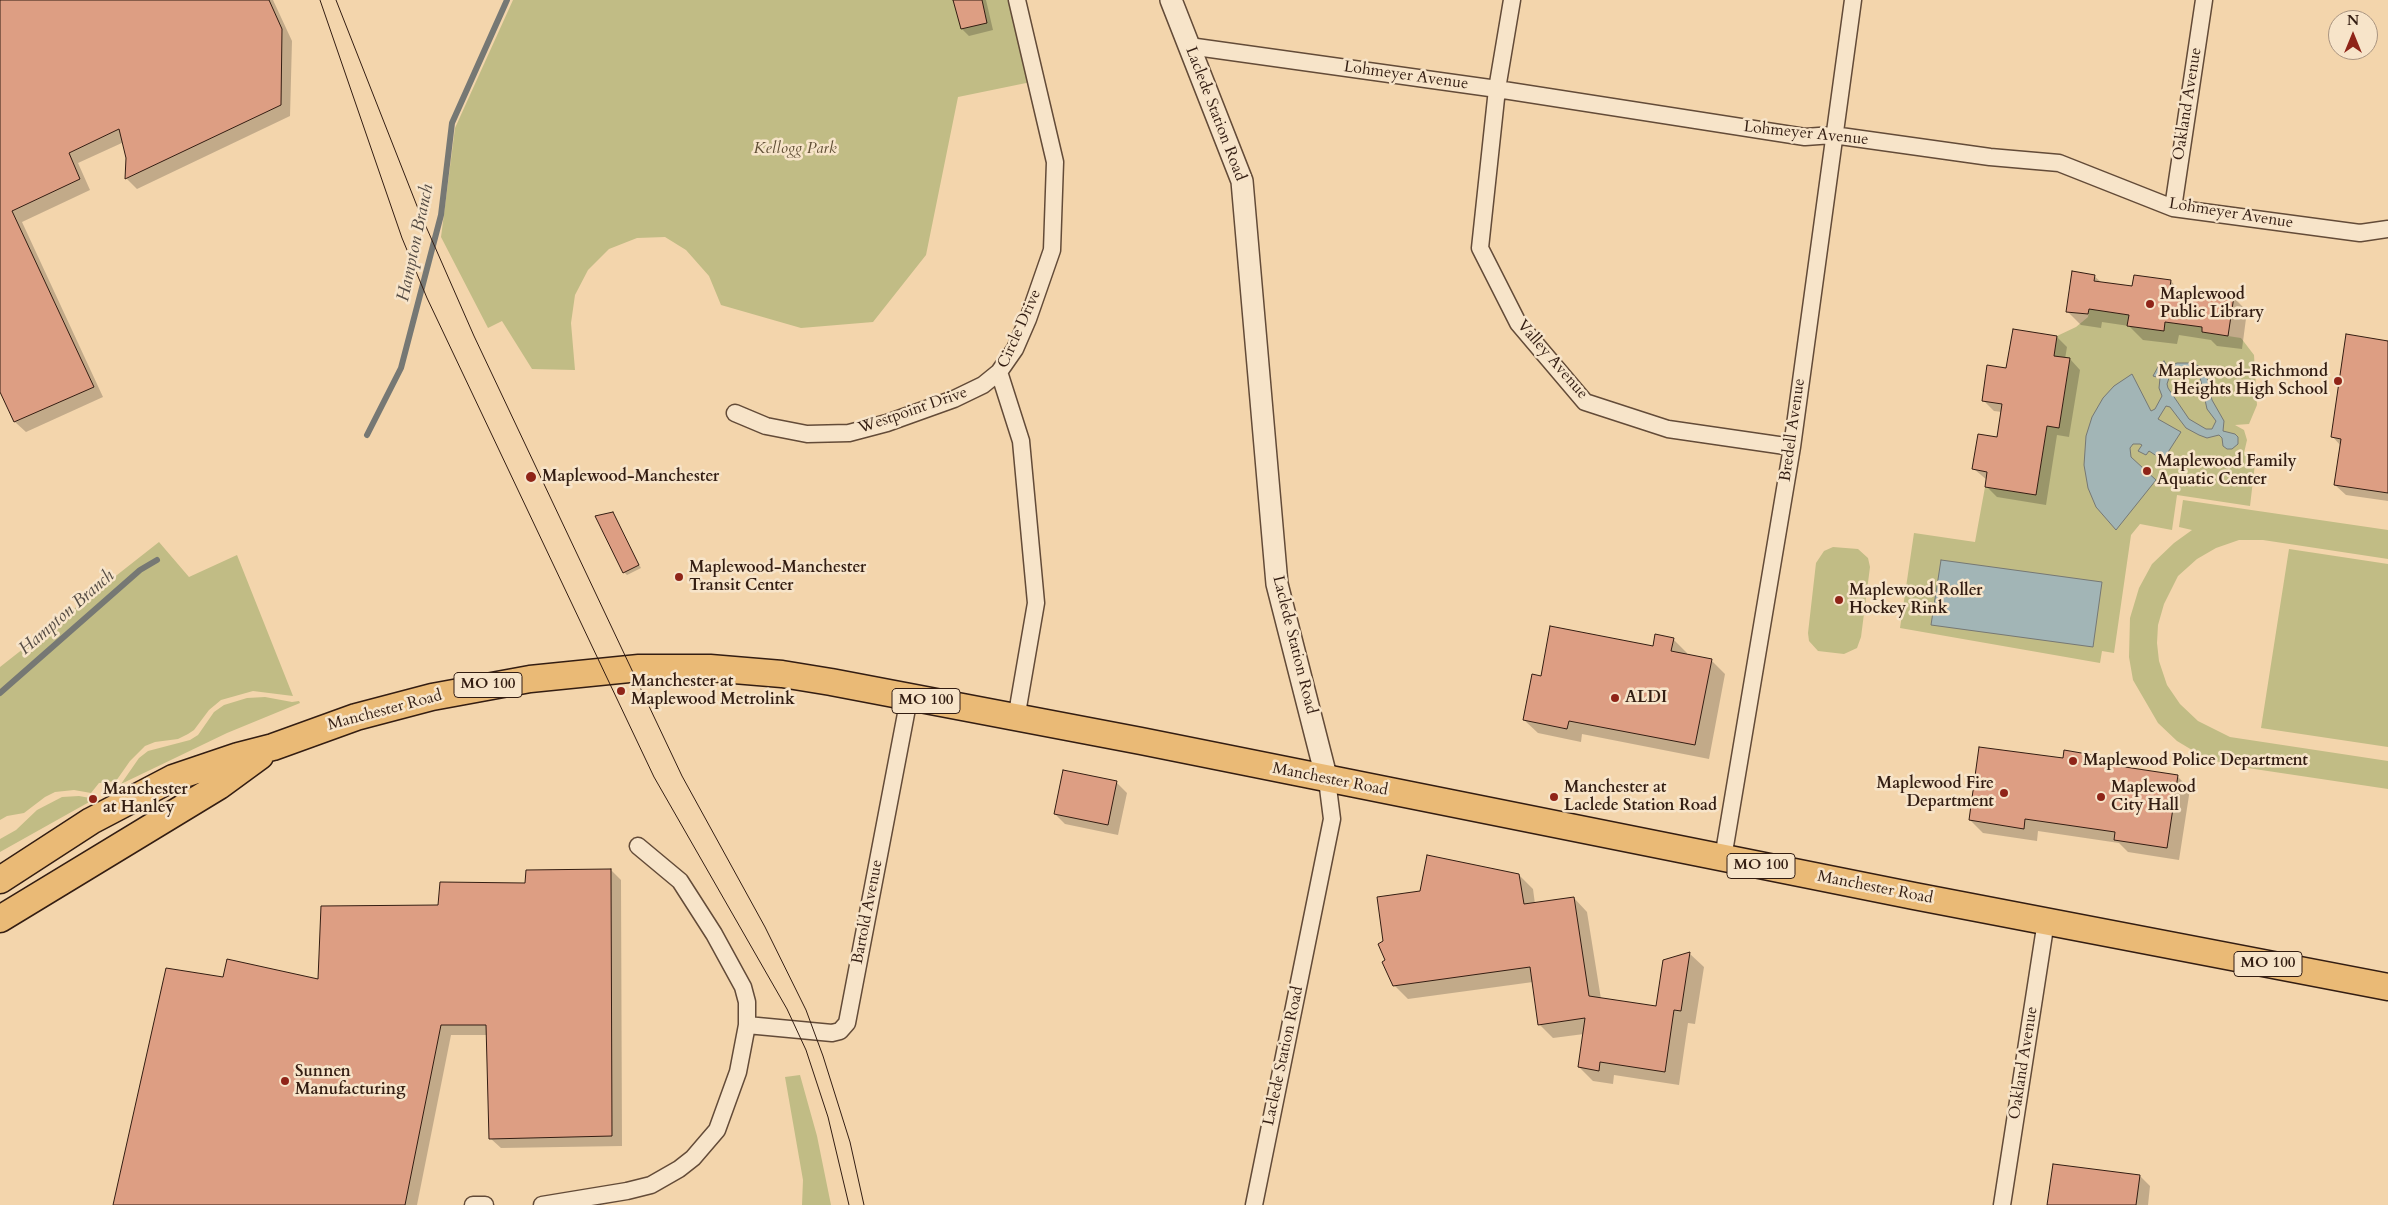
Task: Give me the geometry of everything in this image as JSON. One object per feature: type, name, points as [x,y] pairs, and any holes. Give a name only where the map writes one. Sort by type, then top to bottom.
[{"type":"main road","name":"Manchester Road","points":[[7,873],[134,796],[173,778],[230,758],[273,747],[356,717],[432,697],[530,679],[639,668],[710,668],[782,674],[910,698],[2388,987]]},
{"type":"main road","name":"Manchester Road","points":[[0,919],[219,786],[273,747]]},
{"type":"street","name":"Circle Drive","points":[[1016,719],[1036,603],[1021,441],[1010,399],[999,372],[1015,349],[1028,319],[1052,250],[1055,162],[1017,0]]},
{"type":"street","name":"Laclede Station Road","points":[[1171,0],[1242,181],[1277,584],[1327,780],[1332,819],[1254,1205]]},
{"type":"street","name":"Valley Avenue","points":[[1512,0],[1497,90],[1480,248],[1518,323],[1585,402],[1668,429],[1792,447]]},
{"type":"street","name":"Bredell Avenue","points":[[1723,858],[1792,447],[1833,135],[1853,0]]},
{"type":"street","name":"Oakland Avenue","points":[[2173,208],[2204,0]]},
{"type":"street","name":"Lohmeyer Avenue","points":[[1189,46],[1805,137],[1833,135],[1990,157],[2058,164],[2173,208],[2360,233],[2388,229]]},
{"type":"street","name":"Westpoint Drive","points":[[735,413],[766,426],[807,434],[849,433],[887,423],[954,399],[983,385],[999,372]]},
{"type":"street","name":"Bartold Avenue","points":[[747,1025],[832,1033],[840,1031],[847,1023],[910,698]]},
{"type":"street","points":[[542,1205],[627,1191],[651,1185],[679,1169],[693,1158],[717,1130],[738,1072],[747,1025],[747,1002],[743,987],[714,934],[680,881],[638,846]]},
{"type":"street","name":"Oakland Avenue","points":[[2002,1205],[2046,921]]},
{"type":"street","points":[[473,1205],[485,1205]]},
{"type":"green space","name":"Kellogg Park","points":[[513,0],[1011,0],[1031,82],[958,97],[926,255],[873,322],[801,328],[721,305],[709,276],[686,250],[665,237],[637,238],[609,249],[588,270],[575,295],[571,323],[575,370],[532,369],[502,321],[488,328],[441,237],[455,128]]},
{"type":"green space","name":"Maplewood Family Aquatic Center","points":[[2089,309],[2129,315],[2128,326],[2164,331],[2165,322],[2202,327],[2202,332],[2241,338],[2254,355],[2257,405],[2249,424],[2235,425],[2244,430],[2247,440],[2244,453],[2256,455],[2250,506],[2177,495],[2172,530],[2140,524],[2131,535],[2114,653],[2102,651],[2100,663],[1900,628],[1914,533],[1975,542],[1985,487],[2036,495],[2047,426],[2059,427],[2070,359],[2054,356],[2057,336],[2076,327],[2088,317]]},
{"type":"green space","points":[[2183,500],[2388,530],[2388,559],[2263,540],[2239,540],[2216,548],[2197,559],[2178,576],[2164,604],[2158,625],[2157,643],[2159,661],[2167,685],[2180,704],[2198,721],[2230,737],[2388,761],[2388,789],[2241,767],[2207,759],[2177,741],[2158,723],[2133,680],[2129,657],[2130,618],[2139,588],[2152,564],[2174,543],[2192,530],[2179,527]]},
{"type":"green space","points":[[159,542],[189,577],[237,555],[293,696],[253,691],[221,700],[209,710],[194,730],[188,734],[178,739],[155,742],[145,746],[130,761],[116,781],[99,783],[91,793],[74,790],[55,792],[24,813],[7,816],[0,820],[0,667]]},
{"type":"green space","name":"Maplewood Roller Hockey Rink","points":[[1833,547],[1858,549],[1868,558],[1870,567],[1861,637],[1857,648],[1844,654],[1818,651],[1809,641],[1808,633],[1816,563],[1824,551]]},
{"type":"green space","points":[[2289,549],[2388,564],[2388,747],[2261,728]]},
{"type":"green space","points":[[265,697],[292,702],[299,701],[300,703],[227,733],[121,784],[139,758],[148,751],[190,740],[198,735],[214,712],[224,705],[247,698]]},
{"type":"green space","points":[[79,796],[90,798],[91,801],[0,852],[0,839],[16,830],[37,810],[62,797]]},
{"type":"green space","points":[[800,1075],[817,1136],[831,1205],[802,1205],[803,1180],[785,1077]]},
{"type":"shaded area","points":[[2164,361],[2168,367],[2177,363],[2192,363],[2205,369],[2212,400],[2224,421],[2223,431],[2235,434],[2238,437],[2238,444],[2232,449],[2227,449],[2223,446],[2222,438],[2219,435],[2207,438],[2199,435],[2186,428],[2170,407],[2166,406],[2158,419],[2181,432],[2163,460],[2149,451],[2146,455],[2138,451],[2142,445],[2140,444],[2133,444],[2130,448],[2131,457],[2156,480],[2116,530],[2096,507],[2088,488],[2084,465],[2086,436],[2092,417],[2103,398],[2114,386],[2132,374],[2151,411],[2155,409],[2162,396],[2159,388],[2160,378],[2153,376],[2159,365]],"holes":[[[2178,372],[2195,372],[2200,377],[2207,409],[2216,421],[2212,429],[2206,429],[2189,419],[2168,388],[2167,384],[2170,375]]]},
{"type":"shaded area","points":[[1941,560],[2102,582],[2093,647],[1931,625]]},
{"type":"building","points":[[0,0],[269,0],[282,29],[281,105],[125,179],[126,158],[119,129],[69,153],[80,179],[12,211],[94,387],[14,422],[0,392]]},
{"type":"building","points":[[953,0],[982,0],[987,23],[961,29]]},
{"type":"building","name":"Maplewood Public Library","points":[[2072,271],[2095,275],[2094,281],[2132,286],[2134,275],[2171,280],[2169,294],[2208,299],[2209,293],[2234,296],[2228,336],[2202,332],[2202,327],[2165,322],[2164,331],[2127,326],[2129,315],[2089,309],[2088,314],[2066,312]]},
{"type":"building","points":[[2013,329],[2057,336],[2054,356],[2070,358],[2059,428],[2047,426],[2036,495],[1985,487],[1987,472],[1972,469],[1978,434],[1997,437],[2002,404],[1982,401],[1987,365],[2006,368]]},
{"type":"building","points":[[2346,334],[2388,341],[2388,493],[2334,485],[2341,439],[2331,437]]},
{"type":"building","points":[[613,512],[639,565],[623,573],[595,516]]},
{"type":"building","name":"ALDI","points":[[1550,626],[1653,646],[1655,634],[1674,638],[1671,651],[1712,659],[1695,745],[1569,721],[1567,729],[1523,720],[1532,674],[1541,676]]},
{"type":"building","name":"Maplewood City Hall","points":[[1979,747],[2063,758],[2064,750],[2093,755],[2092,762],[2178,775],[2167,848],[2114,840],[2115,832],[2025,819],[2024,829],[1969,820]]},
{"type":"building","points":[[1063,770],[1117,781],[1108,825],[1054,814]]},
{"type":"building","points":[[1427,855],[1519,874],[1524,904],[1574,897],[1589,996],[1656,1006],[1663,960],[1690,952],[1681,1011],[1674,1010],[1665,1072],[1600,1062],[1599,1071],[1578,1067],[1585,1018],[1538,1025],[1530,967],[1393,986],[1382,962],[1385,960],[1378,944],[1383,941],[1377,897],[1420,891]]},
{"type":"building","name":"Sunnen Manufacturing","points":[[611,869],[612,1136],[489,1139],[486,1025],[441,1025],[405,1205],[113,1205],[166,968],[223,977],[227,959],[318,979],[321,906],[438,905],[440,882],[525,883],[526,870]]},
{"type":"building","points":[[2053,1164],[2140,1175],[2136,1205],[2047,1205]]},
{"type":"waterway","name":"Hampton Branch","points":[[367,435],[401,368],[441,215],[452,123],[507,0]]},
{"type":"waterway","name":"Hampton Branch","points":[[0,693],[140,570],[157,560]]},
{"type":"tram line","points":[[320,0],[402,238],[427,298],[654,777],[787,1009],[806,1050],[828,1117],[849,1205]]},
{"type":"tram line","points":[[336,0],[417,206],[474,336],[682,776],[765,927],[806,1010],[823,1056],[850,1142],[864,1205]]},
{"type":"place","name":"Maplewood Public Library","points":[[2150,304]]},
{"type":"place","name":"Maplewood-Richmond Heights High School","points":[[2338,381]]},
{"type":"place","name":"Maplewood Family Aquatic Center","points":[[2147,471]]},
{"type":"place","name":"Maplewood-Manchester","points":[[531,477]]},
{"type":"place","name":"Maplewood-Manchester Transit Center","points":[[679,577]]},
{"type":"place","name":"Maplewood Roller Hockey Rink","points":[[1839,600]]},
{"type":"place","name":"Manchester at Maplewood Metrolink","points":[[621,691]]},
{"type":"place","name":"ALDI","points":[[1615,698]]},
{"type":"place","name":"Maplewood Police Department","points":[[2073,761]]},
{"type":"place","name":"Maplewood Fire Department","points":[[2004,793]]},
{"type":"place","name":"Manchester at Laclede Station Road","points":[[1554,797]]},
{"type":"place","name":"Maplewood City Hall","points":[[2101,797]]},
{"type":"place","name":"Manchester at Hanley","points":[[93,799]]},
{"type":"place","name":"Sunnen Manufacturing","points":[[285,1081]]}]
